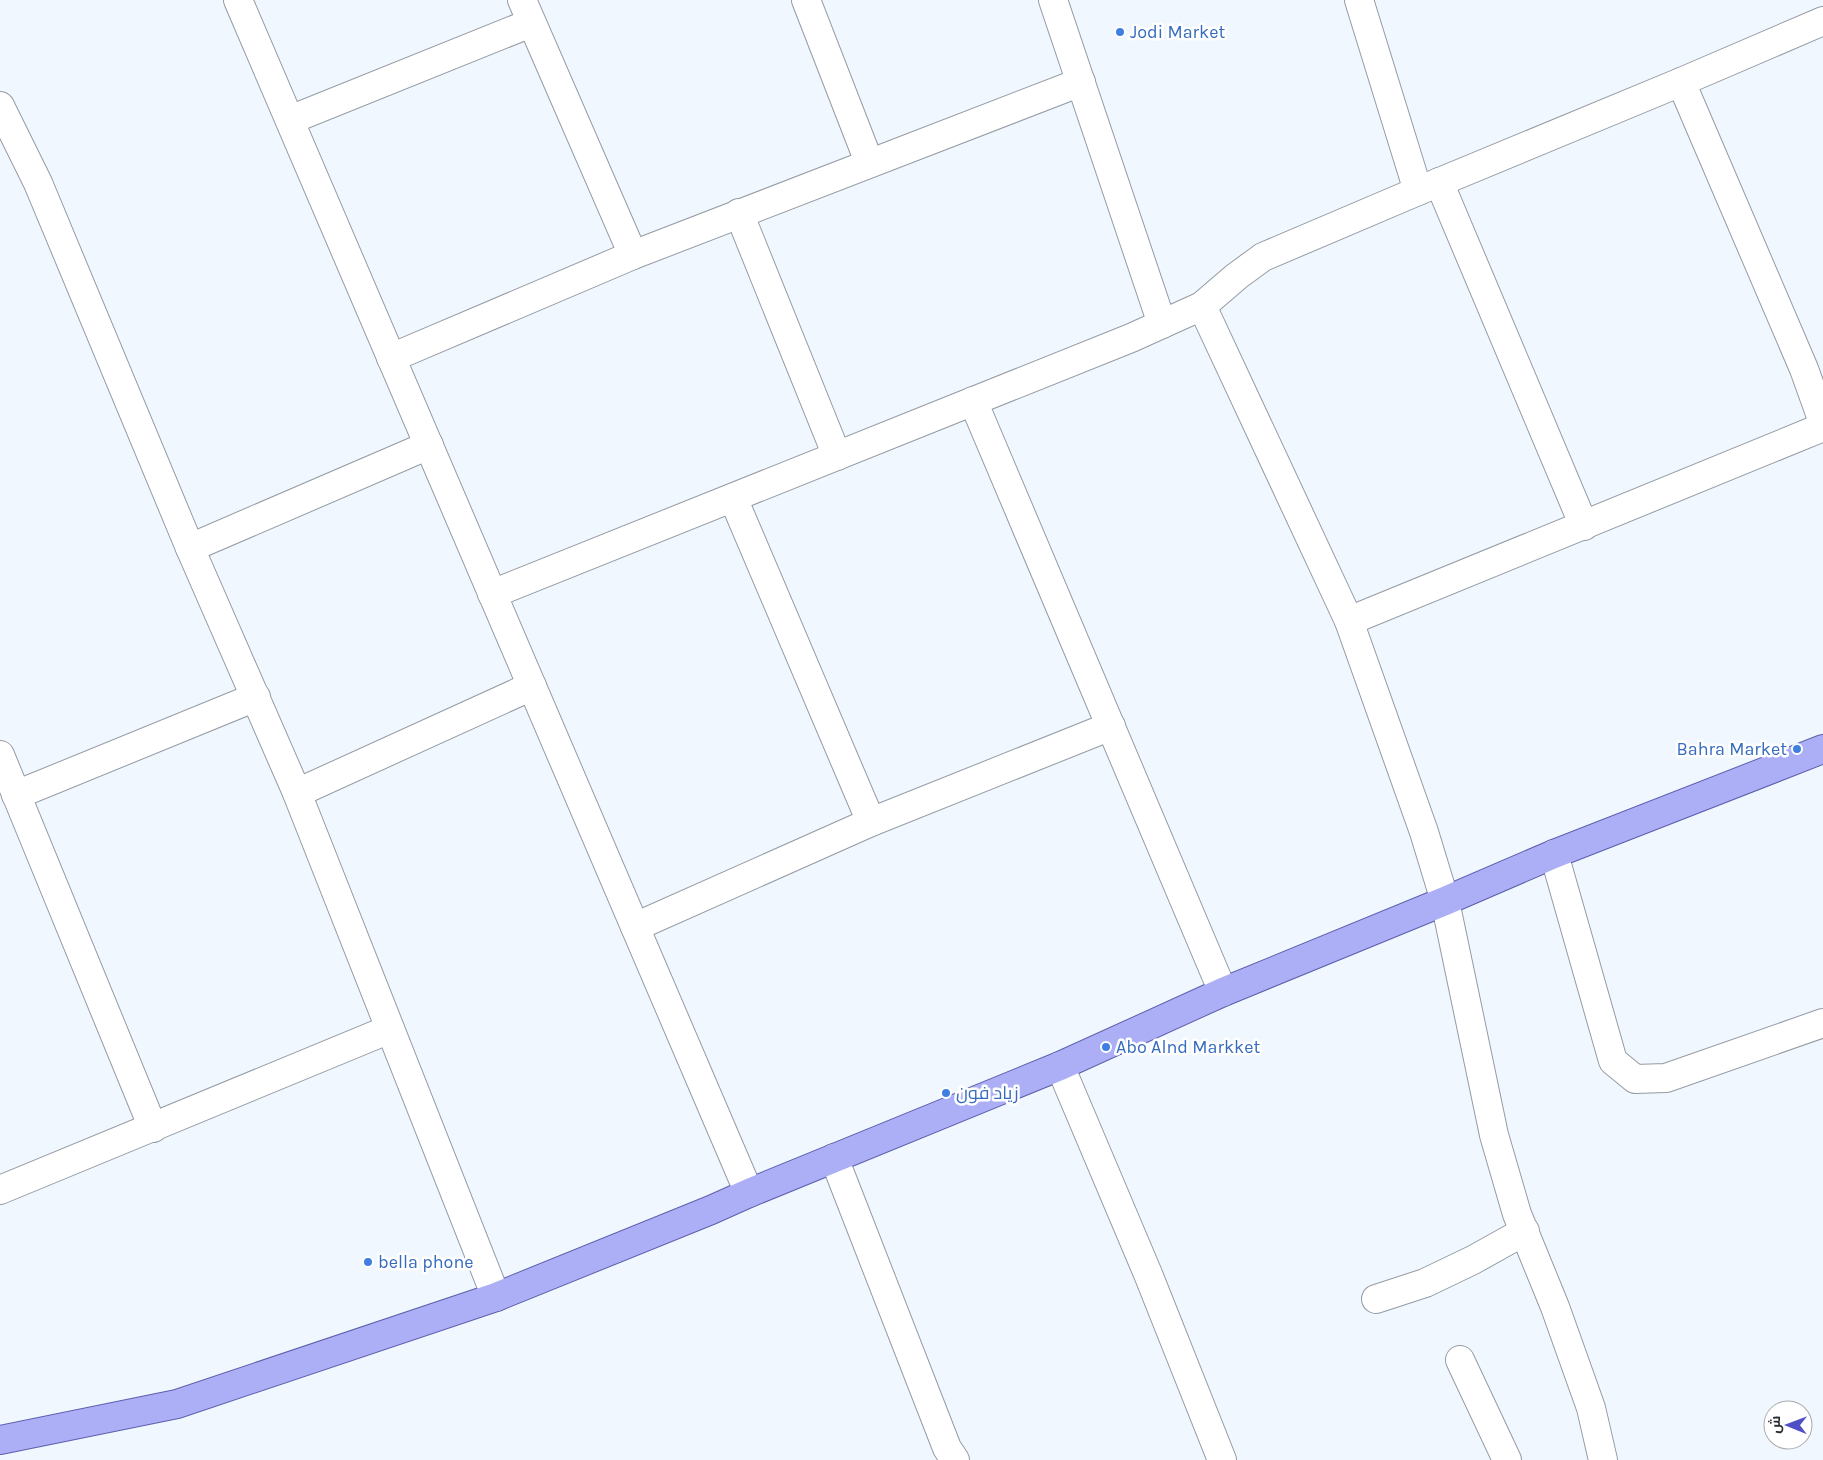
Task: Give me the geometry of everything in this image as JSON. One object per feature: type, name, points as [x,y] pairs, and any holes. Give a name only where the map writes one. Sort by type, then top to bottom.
[{"type":"main road","points":[[2,1434],[177,1404],[496,1297],[1060,1066],[1222,992],[1445,901],[1554,854],[1823,750]]},
{"type":"street","points":[[238,0],[749,1193]]},
{"type":"street","points":[[806,0],[869,162]]},
{"type":"street","points":[[1052,0],[1162,324]]},
{"type":"street","points":[[1359,0],[1429,186],[1584,526]]},
{"type":"street","points":[[290,120],[526,11],[633,254]]},
{"type":"street","points":[[492,594],[1131,338],[1202,306],[1263,257],[1823,21]]},
{"type":"street","points":[[392,358],[633,254],[1081,82]]},
{"type":"street","points":[[1681,82],[1814,365],[1823,422]]},
{"type":"street","points":[[0,106],[38,183],[190,548],[297,792],[496,1297]]},
{"type":"street","points":[[739,213],[837,456]]},
{"type":"street","points":[[1202,306],[1348,621],[1424,832],[1445,901],[1494,1135],[1517,1214],[1555,1306],[1591,1408],[1603,1460]]},
{"type":"street","points":[[973,401],[1222,992]]},
{"type":"street","points":[[1348,621],[1823,427]]},
{"type":"street","points":[[190,548],[429,445]]},
{"type":"street","points":[[732,498],[870,822]]},
{"type":"street","points":[[297,792],[532,686]]},
{"type":"street","points":[[16,794],[256,698]]},
{"type":"street","points":[[635,927],[870,822],[1111,726]]},
{"type":"street","points":[[0,755],[153,1128]]},
{"type":"street","points":[[1554,854],[1613,1061],[1635,1080],[1666,1078],[1823,1022]]},
{"type":"street","points":[[0,1190],[390,1029]]},
{"type":"street","points":[[1060,1066],[1148,1274],[1222,1460]]},
{"type":"street","points":[[834,1158],[947,1448],[955,1460]]},
{"type":"street","points":[[1376,1299],[1426,1282],[1473,1260],[1525,1231]]},
{"type":"street","points":[[1460,1360],[1507,1460]]},
{"type":"place","name":"Jodi Market","points":[[1120,32]]},
{"type":"place","name":"Bahra Market","points":[[1797,749]]},
{"type":"place","name":"Abo Alnd Markket","points":[[1106,1047]]},
{"type":"place","name":"زياد فون","points":[[946,1093]]},
{"type":"place","name":"bella phone","points":[[368,1262]]}]
